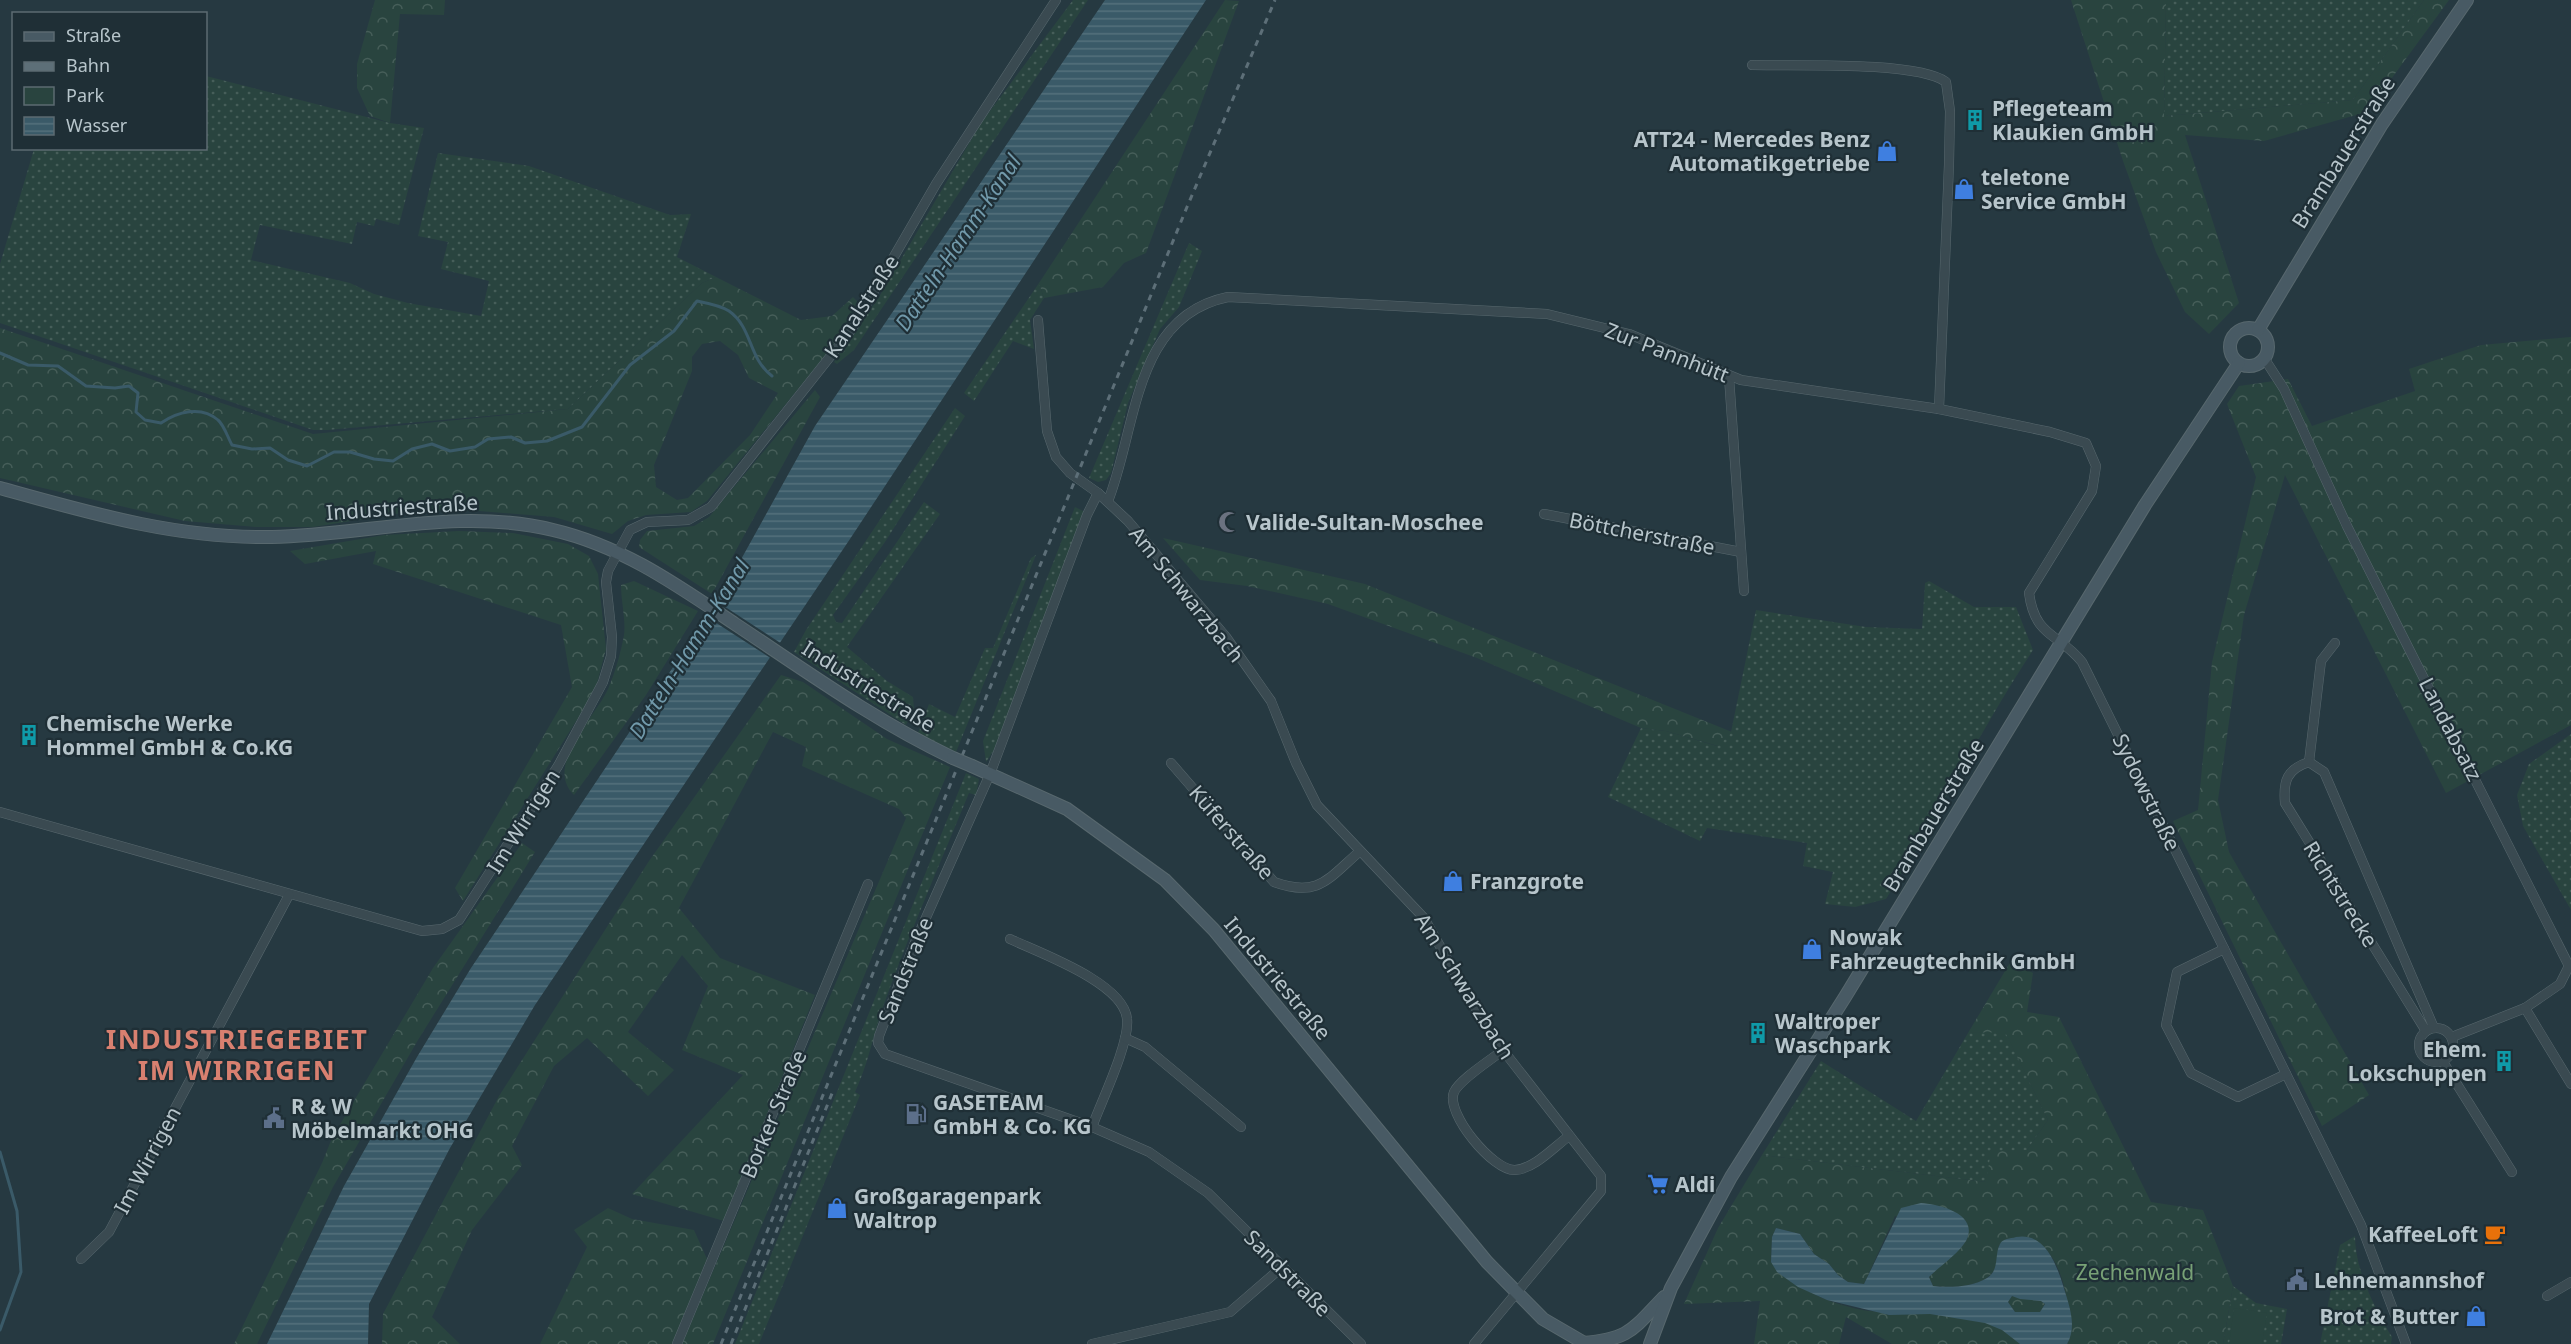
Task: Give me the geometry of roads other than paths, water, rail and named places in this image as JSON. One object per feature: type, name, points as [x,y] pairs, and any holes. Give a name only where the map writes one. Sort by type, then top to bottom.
[{"type":"main road","name":"Brambauerstraße","points":[[2258,330],[2382,124],[2467,0]]},
{"type":"main road","points":[[2241,330],[2258,330],[2268,343],[2264,358],[2252,365],[2240,363],[2232,355],[2232,339],[2241,330]]},
{"type":"main road","name":"Brambauerstraße","points":[[1650,1344],[1669,1292],[1689,1250],[1736,1168],[1845,997],[2160,481],[2240,363]]},
{"type":"main road","name":"Industriestraße","points":[[0,488],[94,514],[177,532],[273,537],[444,520],[486,520],[552,529],[617,551],[651,567],[882,721],[954,758],[1067,809],[1165,880],[1214,930],[1465,1236],[1516,1294],[1543,1319],[1585,1344]]},
{"type":"main road","name":"Brambauerstraße","points":[[1585,1344],[1613,1340],[1627,1334],[1669,1292]]},
{"type":"street","name":"Kanalstraße","points":[[617,551],[630,530],[638,525],[658,521],[688,520],[711,507],[852,329],[936,184],[1056,0]]},
{"type":"street","points":[[1752,65],[1864,67],[1926,72],[1946,82],[1950,111],[1949,164],[1939,409]]},
{"type":"street","name":"Zur Pannhütt","points":[[1108,501],[1137,397],[1159,345],[1170,328],[1184,314],[1198,305],[1228,297],[1546,314],[1629,334],[1729,377],[1939,409],[2050,432],[2086,443],[2096,466],[2092,491],[2029,594],[2031,613],[2047,633],[2060,642]]},
{"type":"street","name":"Am Schwarzbach","points":[[1038,320],[1051,447],[1070,473],[1108,501],[1128,521],[1226,637],[1271,701],[1296,763],[1317,805],[1359,852],[1401,891],[1424,918],[1470,999],[1503,1050],[1569,1136],[1593,1162],[1601,1176],[1603,1186],[1516,1294]]},
{"type":"street","name":"Landabsatz","points":[[2264,358],[2284,389],[2347,526],[2564,952],[2569,966],[2560,984],[2525,1008]]},
{"type":"street","name":"Böttcherstraße","points":[[1729,377],[1744,591]]},
{"type":"street","name":"Sandstraße","points":[[1098,493],[1087,515],[990,774],[916,940],[878,1043],[885,1054],[1092,1127],[1149,1152],[1208,1193],[1361,1344]]},
{"type":"street","name":"Böttcherstraße","points":[[1544,514],[1741,552]]},
{"type":"street","name":"Im Wirrigen","points":[[0,812],[422,931],[442,929],[459,920],[558,766],[603,682],[611,656],[612,637],[606,582],[617,551]]},
{"type":"street","name":"Sydowstraße","points":[[2060,642],[2074,652],[2082,662],[2361,1225],[2406,1344]]},
{"type":"street","points":[[2309,762],[2321,661],[2335,643]]},
{"type":"street","name":"Richtstrecke","points":[[2309,762],[2324,772],[2430,1029],[2284,803],[2283,786],[2288,774],[2296,766],[2309,762]]},
{"type":"street","name":"Küferstraße","points":[[1171,763],[1275,882],[1296,890],[1322,884],[1359,852]]},
{"type":"street","name":"Borker Straße","points":[[677,1344],[868,884]]},
{"type":"street","name":"Im Wirrigen","points":[[81,1259],[109,1232],[289,895]]},
{"type":"street","points":[[1010,939],[1105,986],[1121,1000],[1127,1018],[1125,1038],[1092,1127]]},
{"type":"street","points":[[2224,949],[2177,972],[2166,1025],[2191,1073],[2238,1097],[2286,1074]]},
{"type":"street","points":[[2452,1037],[2525,1008],[2571,1084]]},
{"type":"street","points":[[2430,1029],[2444,1030],[2452,1037],[2453,1052],[2443,1062]]},
{"type":"street","name":"Richtstrecke","points":[[2430,1029],[2419,1041],[2421,1054],[2428,1061],[2443,1062],[2512,1172]]},
{"type":"street","points":[[1125,1038],[1145,1047],[1241,1128]]},
{"type":"street","points":[[1503,1050],[1457,1088],[1452,1102],[1456,1115],[1493,1162],[1506,1169],[1517,1170],[1529,1166],[1569,1136]]},
{"type":"street","points":[[1092,1344],[1230,1312],[1282,1267]]},
{"type":"street","points":[[2547,1296],[2571,1282]]},
{"type":"street","points":[[1474,1344],[1516,1294]]},
{"type":"water","name":"Datteln-Hamm-Kanal","points":[[1105,0],[1206,0],[850,539],[535,1005],[450,1148],[369,1304],[368,1344],[267,1344],[344,1186],[417,1057],[471,968],[698,630],[739,563],[815,426]]},
{"type":"water","points":[[1921,1203],[1947,1208],[1963,1217],[1967,1224],[1969,1232],[1963,1246],[1929,1277],[1933,1286],[1961,1286],[1981,1281],[1994,1271],[1998,1248],[2003,1241],[2016,1237],[2036,1240],[2044,1247],[2056,1265],[2068,1301],[2072,1326],[2067,1344],[2020,1344],[2002,1330],[1985,1323],[1930,1314],[1889,1315],[1827,1300],[1798,1287],[1777,1272],[1771,1262],[1772,1237],[1776,1228],[1800,1234],[1814,1254],[1829,1264],[1838,1275],[1848,1282],[1864,1284],[1901,1208]],"holes":[[[2012,1296],[2041,1301],[2045,1304],[2040,1312],[2015,1312],[2008,1302]]]},
{"type":"waterway","points":[[0,353],[28,365],[58,366],[86,386],[115,388],[129,386],[138,393],[136,412],[145,420],[161,423],[182,413],[197,411],[211,415],[220,422],[232,445],[252,449],[270,448],[288,460],[307,466],[334,452],[350,452],[374,459],[393,461],[412,449],[432,444],[450,451],[475,447],[488,439],[511,437],[525,443],[547,441],[582,427],[630,365],[674,331],[697,301],[722,307],[737,318],[759,361],[772,376]]},
{"type":"waterway","points":[[0,1152],[17,1211],[21,1272],[0,1330]]},
{"type":"railway","points":[[721,1344],[1187,207],[1275,0]]},
{"type":"railway","points":[[731,1344],[833,1091]]},
{"type":"place","name":"Pflegeteam Klaukien GmbH","points":[[1975,120]]},
{"type":"place","name":"ATT24 - Mercedes Benz Automatikgetriebe","points":[[1887,151]]},
{"type":"place","name":"teletone Service GmbH","points":[[1964,189]]},
{"type":"place","name":"Valide-Sultan-Moschee","points":[[1229,522]]},
{"type":"place","name":"Chemische Werke Hommel GmbH & Co.KG","points":[[29,735]]},
{"type":"place","name":"Franzgrote","points":[[1453,881]]},
{"type":"place","name":"Nowak Fahrzeugtechnik GmbH","points":[[1812,949]]},
{"type":"place","name":"Waltroper Waschpark","points":[[1758,1033]]},
{"type":"place","name":"Ehem. Lokschuppen","points":[[2504,1061]]},
{"type":"place","name":"GASETEAM GmbH & Co. KG","points":[[916,1114]]},
{"type":"place","name":"R & W Möbelmarkt OHG","points":[[274,1118]]},
{"type":"place","name":"Aldi","points":[[1658,1184]]},
{"type":"place","name":"Großgaragenpark Waltrop","points":[[837,1208]]},
{"type":"place","name":"KaffeeLoft","points":[[2495,1234]]},
{"type":"place","name":"Lehnemannshof","points":[[2297,1280]]},
{"type":"place","name":"Brot & Butter","points":[[2476,1316]]},
{"type":"district","name":"INDUSTRIEGEBIET IM WIRRIGEN","points":[[237,1054]]},
{"type":"park label","name":"Zechenwald","points":[[2135,1272]]}]
